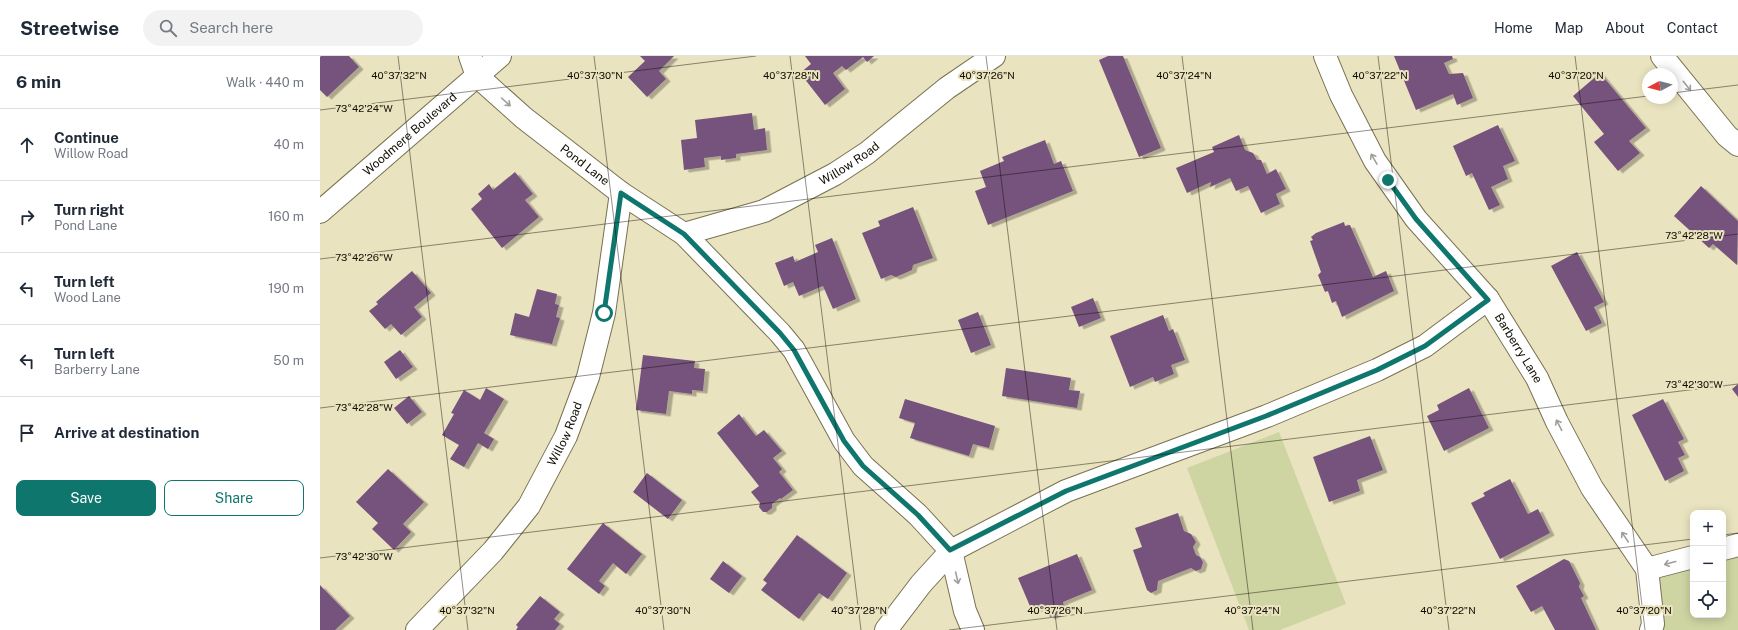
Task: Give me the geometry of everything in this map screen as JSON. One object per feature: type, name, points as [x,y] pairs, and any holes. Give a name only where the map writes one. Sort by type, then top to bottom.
[{"type":"street","name":"Woodmere Boulevard","points":[[320,212],[474,66],[500,56]]},
{"type":"street","name":"Willow Road","points":[[684,234],[764,211],[835,174],[867,153],[947,88],[994,56]]},
{"type":"street","name":"Barberry Lane","points":[[1325,56],[1341,95],[1375,161],[1416,219],[1488,300],[1537,378],[1557,422],[1592,488],[1647,569]]},
{"type":"street","points":[[1662,56],[1727,136],[1738,145]]},
{"type":"street","name":"Pond Lane","points":[[474,66],[524,118],[621,193],[684,234],[780,333],[794,350],[844,441],[863,466],[918,515],[950,550],[965,611],[973,630]]},
{"type":"street","name":"Willow Road","points":[[417,630],[493,551],[529,506],[566,436],[588,377],[604,313],[621,193]]},
{"type":"street","points":[[886,630],[921,584],[950,550],[1066,491],[1266,416],[1377,370],[1425,346],[1488,300]]},
{"type":"street","points":[[1726,548],[1738,545]]},
{"type":"street","points":[[1651,630],[1653,624],[1647,569],[1690,558]]},
{"type":"green space","points":[[1279,432],[1346,604],[1280,630],[1249,630],[1187,468]]},
{"type":"green space","points":[[1738,544],[1738,630],[1651,630],[1647,569],[1690,558],[1690,618],[1726,618],[1726,548]]},
{"type":"building","points":[[321,56],[349,56],[359,67],[327,97],[320,90]]},
{"type":"building","points":[[640,56],[674,56],[659,71],[666,79],[647,97],[628,77],[645,61]]},
{"type":"building","points":[[805,56],[874,56],[867,62],[863,57],[846,70],[842,66],[833,73],[845,89],[825,105],[800,73],[811,64]]},
{"type":"building","points":[[1108,56],[1123,56],[1161,148],[1139,157],[1099,60]]},
{"type":"building","points":[[1394,56],[1452,56],[1453,59],[1444,63],[1449,74],[1463,73],[1473,98],[1457,105],[1453,94],[1416,110]]},
{"type":"building","points":[[1600,73],[1646,128],[1629,141],[1640,153],[1618,171],[1594,142],[1604,134],[1573,96]]},
{"type":"building","points":[[752,113],[754,130],[765,128],[767,150],[736,154],[736,158],[721,160],[721,156],[704,158],[705,167],[684,170],[681,140],[697,138],[695,120]]},
{"type":"building","points":[[1498,125],[1515,161],[1503,166],[1508,179],[1491,187],[1500,205],[1489,210],[1472,173],[1466,176],[1453,146]]},
{"type":"building","points":[[1239,135],[1245,150],[1253,153],[1257,160],[1261,160],[1267,174],[1276,169],[1286,189],[1276,194],[1280,204],[1261,213],[1248,186],[1236,191],[1230,178],[1210,187],[1211,182],[1187,193],[1176,168],[1214,152],[1212,147]]},
{"type":"building","points":[[1045,140],[1054,164],[1061,161],[1073,191],[988,225],[975,191],[986,187],[980,171],[1004,161],[1002,157]]},
{"type":"building","points":[[515,172],[533,194],[525,200],[539,217],[502,248],[471,209],[482,199],[478,194],[489,184],[493,190]]},
{"type":"building","points":[[1701,186],[1738,221],[1737,265],[1713,244],[1709,248],[1674,216]]},
{"type":"building","points":[[913,207],[933,258],[913,265],[912,270],[896,277],[891,275],[881,279],[862,233],[880,226],[878,221]]},
{"type":"building","points":[[1344,222],[1345,226],[1350,225],[1373,277],[1386,271],[1394,291],[1342,317],[1336,301],[1332,303],[1328,291],[1325,292],[1318,275],[1321,272],[1310,241],[1313,240],[1311,237],[1316,233]]},
{"type":"building","points":[[832,238],[856,299],[833,309],[823,286],[799,296],[793,282],[784,286],[775,263],[793,256],[795,262],[818,252],[815,245]]},
{"type":"building","points":[[1577,252],[1604,302],[1594,307],[1602,323],[1586,331],[1551,266]]},
{"type":"building","points":[[412,271],[431,293],[414,307],[422,317],[401,335],[391,324],[385,329],[369,311],[378,304],[376,302]]},
{"type":"building","points":[[537,289],[557,294],[555,304],[559,305],[556,317],[560,318],[552,344],[510,335],[515,313],[529,317]]},
{"type":"building","points":[[1093,298],[1101,318],[1079,327],[1071,307]]},
{"type":"building","points":[[978,312],[991,345],[971,353],[958,320]]},
{"type":"building","points":[[1163,315],[1169,331],[1173,329],[1185,360],[1171,365],[1174,374],[1155,382],[1153,377],[1130,387],[1110,336]]},
{"type":"building","points":[[400,350],[413,367],[396,379],[384,362]]},
{"type":"building","points":[[643,355],[695,361],[694,368],[705,369],[703,391],[692,390],[692,394],[669,391],[666,414],[636,410]]},
{"type":"building","points":[[1006,368],[1071,378],[1069,390],[1080,391],[1077,408],[1002,396]]},
{"type":"building","points":[[1738,384],[1738,397],[1732,389]]},
{"type":"building","points":[[486,388],[504,399],[484,433],[494,439],[488,449],[478,443],[464,467],[450,459],[459,445],[442,435],[454,414],[451,413],[464,390],[480,400]]},
{"type":"building","points":[[1469,388],[1489,428],[1444,451],[1427,416],[1439,410],[1437,405]]},
{"type":"building","points":[[409,396],[422,412],[407,424],[394,408]]},
{"type":"building","points":[[905,399],[995,426],[989,448],[973,444],[969,456],[910,438],[915,423],[899,418]]},
{"type":"building","points":[[1663,399],[1684,439],[1678,442],[1685,455],[1678,458],[1684,471],[1665,481],[1632,415]]},
{"type":"building","points":[[739,414],[756,436],[764,430],[782,451],[773,458],[782,469],[779,472],[793,490],[772,504],[772,508],[767,512],[763,512],[759,507],[760,503],[751,492],[759,486],[717,433]]},
{"type":"building","points":[[1370,436],[1383,470],[1357,480],[1360,491],[1329,502],[1313,457]]},
{"type":"building","points":[[388,469],[424,502],[403,524],[411,532],[394,550],[372,529],[378,523],[356,502]]},
{"type":"building","points":[[647,473],[682,500],[668,519],[633,492]]},
{"type":"building","points":[[1510,479],[1528,514],[1538,509],[1550,533],[1500,559],[1471,503],[1485,496],[1483,493]]},
{"type":"building","points":[[1178,513],[1184,531],[1191,534],[1196,542],[1193,547],[1196,555],[1200,557],[1203,562],[1201,569],[1196,571],[1191,568],[1158,581],[1157,590],[1151,593],[1147,590],[1133,550],[1142,547],[1135,528]]},
{"type":"building","points":[[603,523],[642,554],[626,574],[613,563],[599,581],[605,586],[599,594],[567,569]]},
{"type":"building","points":[[797,535],[847,573],[828,599],[819,593],[799,619],[761,590],[767,583],[763,580]]},
{"type":"building","points":[[1077,554],[1092,590],[1063,602],[1065,611],[1050,617],[1046,606],[1032,611],[1018,578]]},
{"type":"building","points":[[1564,559],[1569,561],[1580,583],[1579,587],[1584,596],[1581,598],[1596,630],[1555,630],[1542,606],[1531,612],[1516,586]]},
{"type":"building","points":[[723,561],[742,576],[729,593],[710,579]]},
{"type":"building","points":[[320,585],[350,616],[335,630],[320,630]]},
{"type":"building","points":[[540,596],[560,612],[554,619],[560,624],[555,630],[516,630],[518,627],[516,625]]},
{"type":"route","points":[[604,313],[621,193],[684,234],[780,333],[794,350],[844,441],[863,466],[918,515],[950,550],[1066,491],[1266,416],[1377,370],[1425,346],[1488,300],[1416,219],[1388,180]]}]
